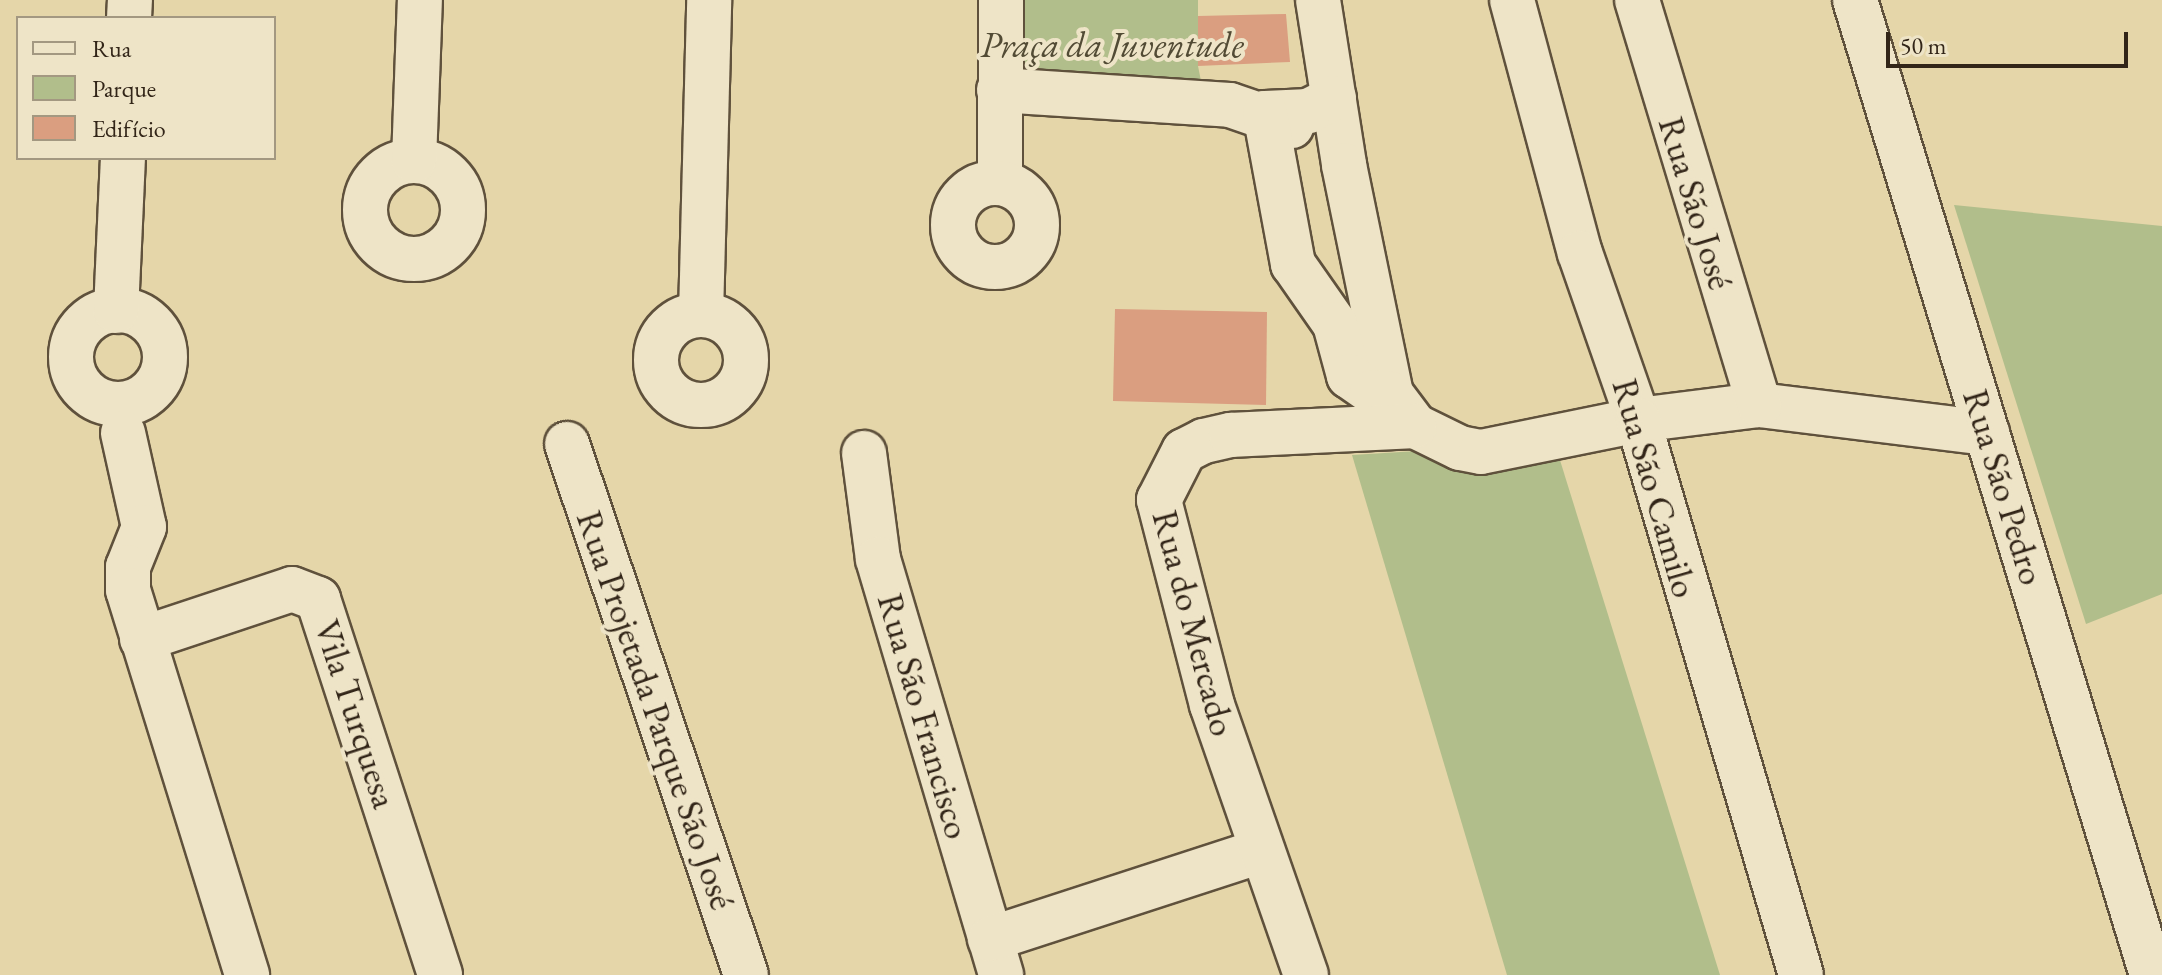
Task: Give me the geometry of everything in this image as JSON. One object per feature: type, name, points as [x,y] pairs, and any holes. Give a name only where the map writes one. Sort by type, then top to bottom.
[{"type":"street","points":[[414,161],[420,0]]},
{"type":"street","points":[[701,315],[709,0]]},
{"type":"street","points":[[1000,183],[1001,0]]},
{"type":"street","points":[[1318,0],[1344,165],[1403,410]]},
{"type":"street","name":"Rua São Camilo","points":[[1512,0],[1580,253],[1638,420],[1801,975]]},
{"type":"street","name":"Rua São José","points":[[1637,0],[1759,405]]},
{"type":"street","name":"Rua São Pedro","points":[[1855,0],[2152,975]]},
{"type":"street","points":[[999,90],[1171,99],[1265,113],[1309,111],[1334,98]]},
{"type":"street","points":[[1265,113],[1308,135],[1344,165]]},
{"type":"street","points":[[1265,113],[1293,264],[1335,324],[1349,376],[1460,448],[1481,452],[1638,420],[1759,405],[1987,433]]},
{"type":"street","points":[[116,311],[123,160]]},
{"type":"street","name":"Rua do Mercado","points":[[1306,975],[1261,851],[1171,556],[1159,500],[1166,477],[1184,451],[1231,435],[1403,410]]},
{"type":"street","points":[[123,433],[143,519],[127,578],[142,639],[247,975]]},
{"type":"street","name":"Rua Projetada Parque São José","points":[[567,444],[746,975]]},
{"type":"street","name":"Rua São Francisco","points":[[864,453],[878,559],[996,957]]},
{"type":"street","name":"Vila Turquesa","points":[[142,639],[292,589],[318,599],[440,975]]},
{"type":"street","points":[[996,957],[1261,851]]},
{"type":"green space","name":"Praça da Juventude","points":[[1022,0],[1198,0],[1198,66],[1203,91],[1028,82],[1022,68]]},
{"type":"green space","points":[[1954,205],[2162,226],[2162,594],[2086,624]]},
{"type":"green space","points":[[1433,450],[1559,457],[1720,975],[1507,975],[1352,455]]},
{"type":"building","points":[[1286,14],[1290,62],[1198,66],[1198,16]]},
{"type":"building","points":[[1115,309],[1267,312],[1266,405],[1113,401]]}]
